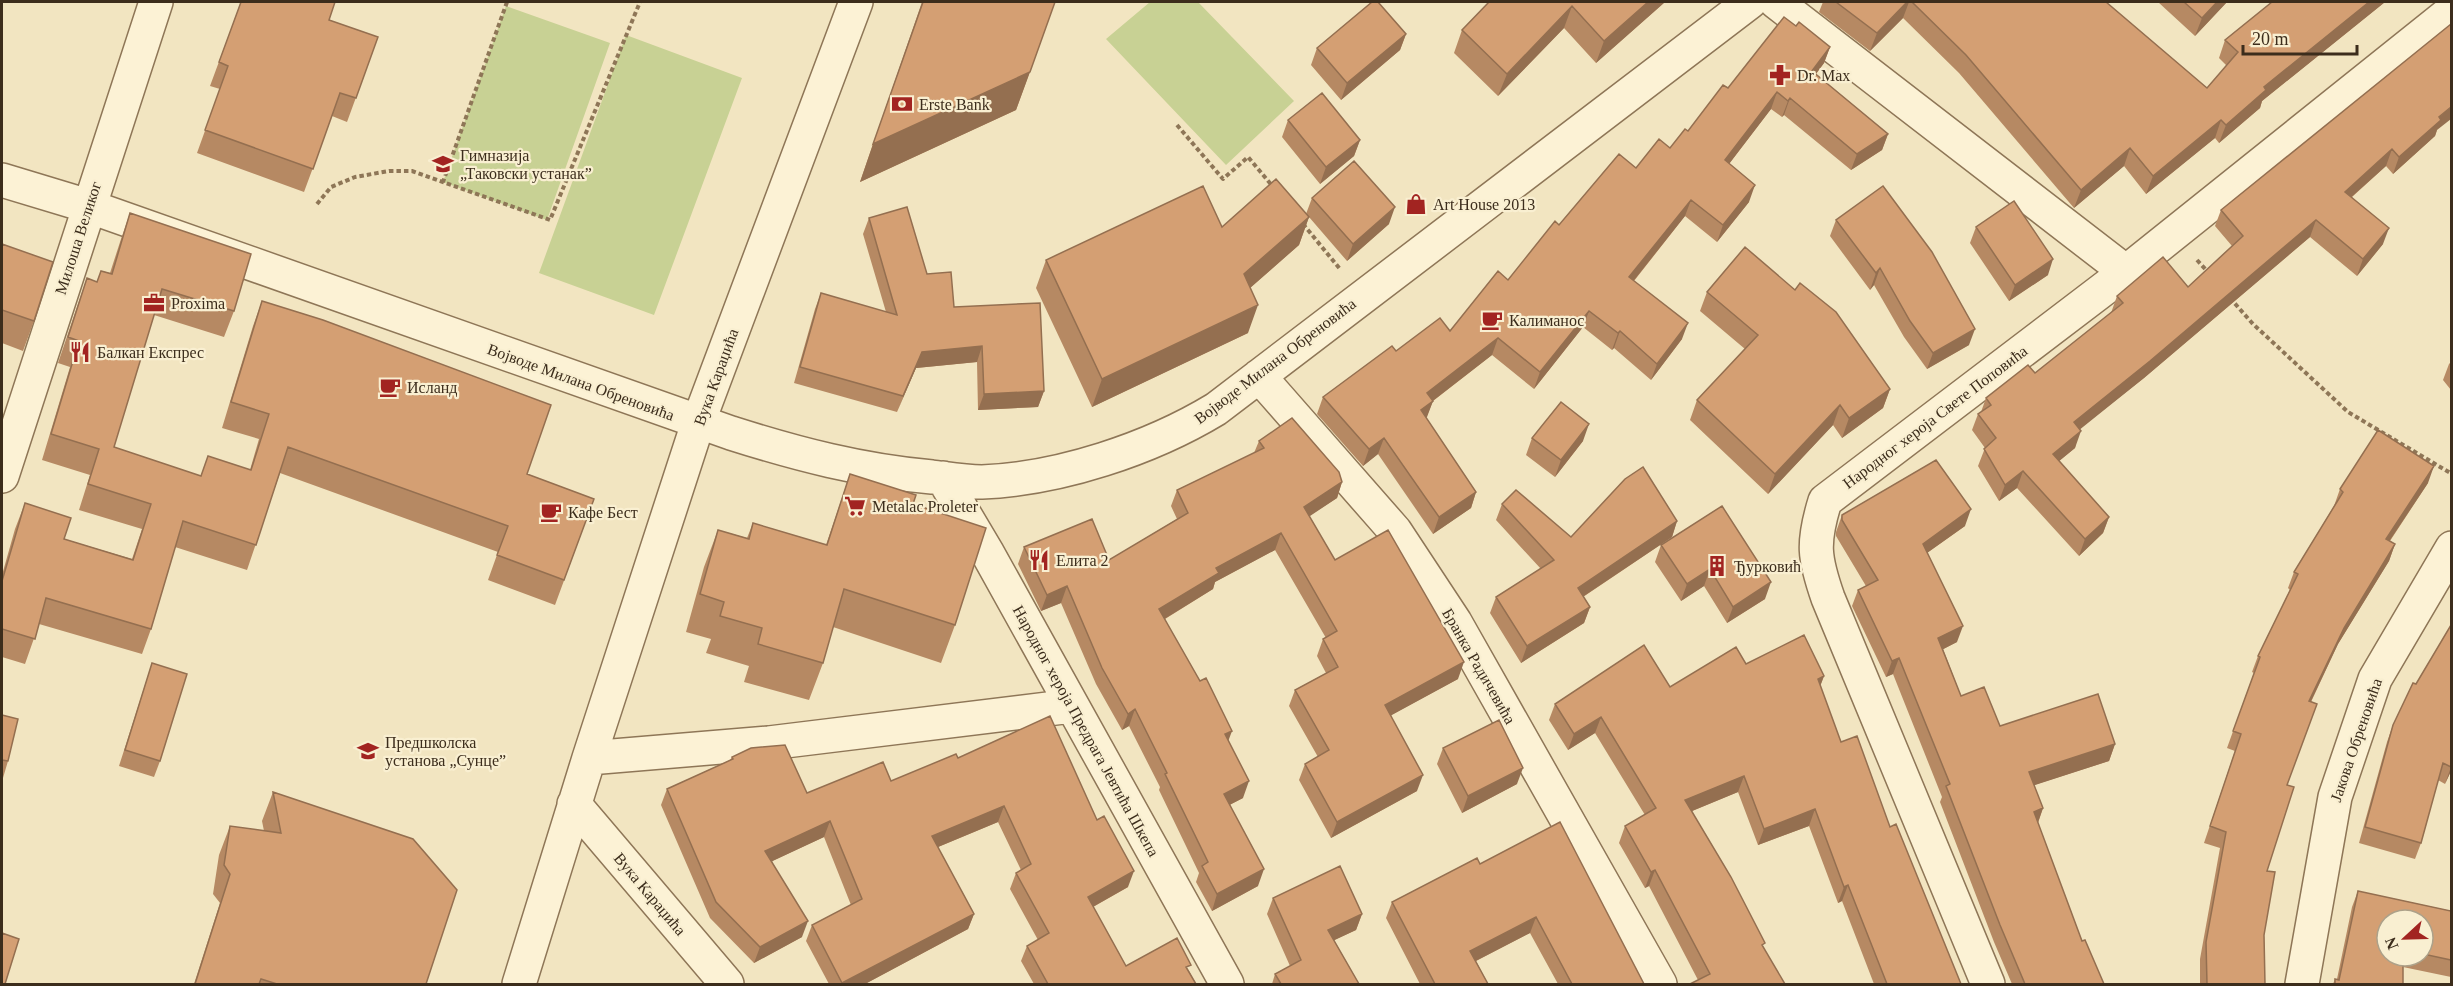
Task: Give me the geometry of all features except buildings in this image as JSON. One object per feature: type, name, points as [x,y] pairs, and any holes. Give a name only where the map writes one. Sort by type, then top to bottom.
[{"type":"street","name":"Милоша Великог","points":[[2,476],[156,2]]},
{"type":"street","name":"Вука Караџића","points":[[519,984],[574,804],[698,423],[856,2]]},
{"type":"street","name":"Војводе Милана Обреновића","points":[[2,180],[88,206],[698,423],[879,472],[981,482],[1028,476],[1117,454],[1189,425],[1216,409],[1362,295],[1750,2]]},
{"type":"street","points":[[1776,2],[2126,272]]},
{"type":"street","name":"Народног хероја Свете Поповића","points":[[1988,984],[1828,598],[1815,561],[1817,527],[1825,501],[2126,272],[2451,11]]},
{"type":"street","name":"Бранка Радичевића","points":[[1259,376],[1395,531],[1455,622],[1660,984]]},
{"type":"street","name":"Народног хероја Предрага Јевтића Шкепа","points":[[943,478],[1227,984]]},
{"type":"street","name":"Јакова Обреновића","points":[[2302,984],[2335,797],[2342,775],[2375,679],[2451,548]]},
{"type":"street","points":[[589,758],[769,743],[1072,706]]},
{"type":"street","name":"Вука Караџића","points":[[574,804],[727,984]]},
{"type":"path","points":[[443,182],[507,2]]},
{"type":"path","points":[[317,204],[331,187],[366,175],[389,171],[412,171],[550,220],[640,2]]},
{"type":"path","points":[[1177,125],[1223,179],[1248,157],[1279,194]]},
{"type":"path","points":[[1301,221],[1362,295]]},
{"type":"path","points":[[2173,232],[2209,274]]},
{"type":"path","points":[[2224,291],[2253,324],[2348,412],[2451,474]]},
{"type":"green space","points":[[1150,2],[1198,2],[1294,101],[1226,165],[1106,39]]},
{"type":"green space","points":[[506,6],[610,43],[547,220],[443,182]]},
{"type":"green space","points":[[626,35],[742,78],[654,315],[539,273]]},
{"type":"place","name":"Dr. Max","points":[[1780,75]]},
{"type":"place","name":"Erste Bank","points":[[902,104]]},
{"type":"place","name":"Гимназија „Таковски устанак”","points":[[443,164]]},
{"type":"place","name":"Art House 2013","points":[[1416,204]]},
{"type":"place","name":"Proxima","points":[[154,303]]},
{"type":"place","name":"Калиманос","points":[[1492,320]]},
{"type":"place","name":"Балкан Експрес","points":[[80,352]]},
{"type":"place","name":"Исланд","points":[[390,387]]},
{"type":"place","name":"Metalac Proleter","points":[[855,506]]},
{"type":"place","name":"Кафе Бест","points":[[551,512]]},
{"type":"place","name":"Елита 2","points":[[1039,560]]},
{"type":"place","name":"Ђурковић","points":[[1717,566]]},
{"type":"place","name":"Предшколска установа „Сунце”","points":[[368,751]]}]
